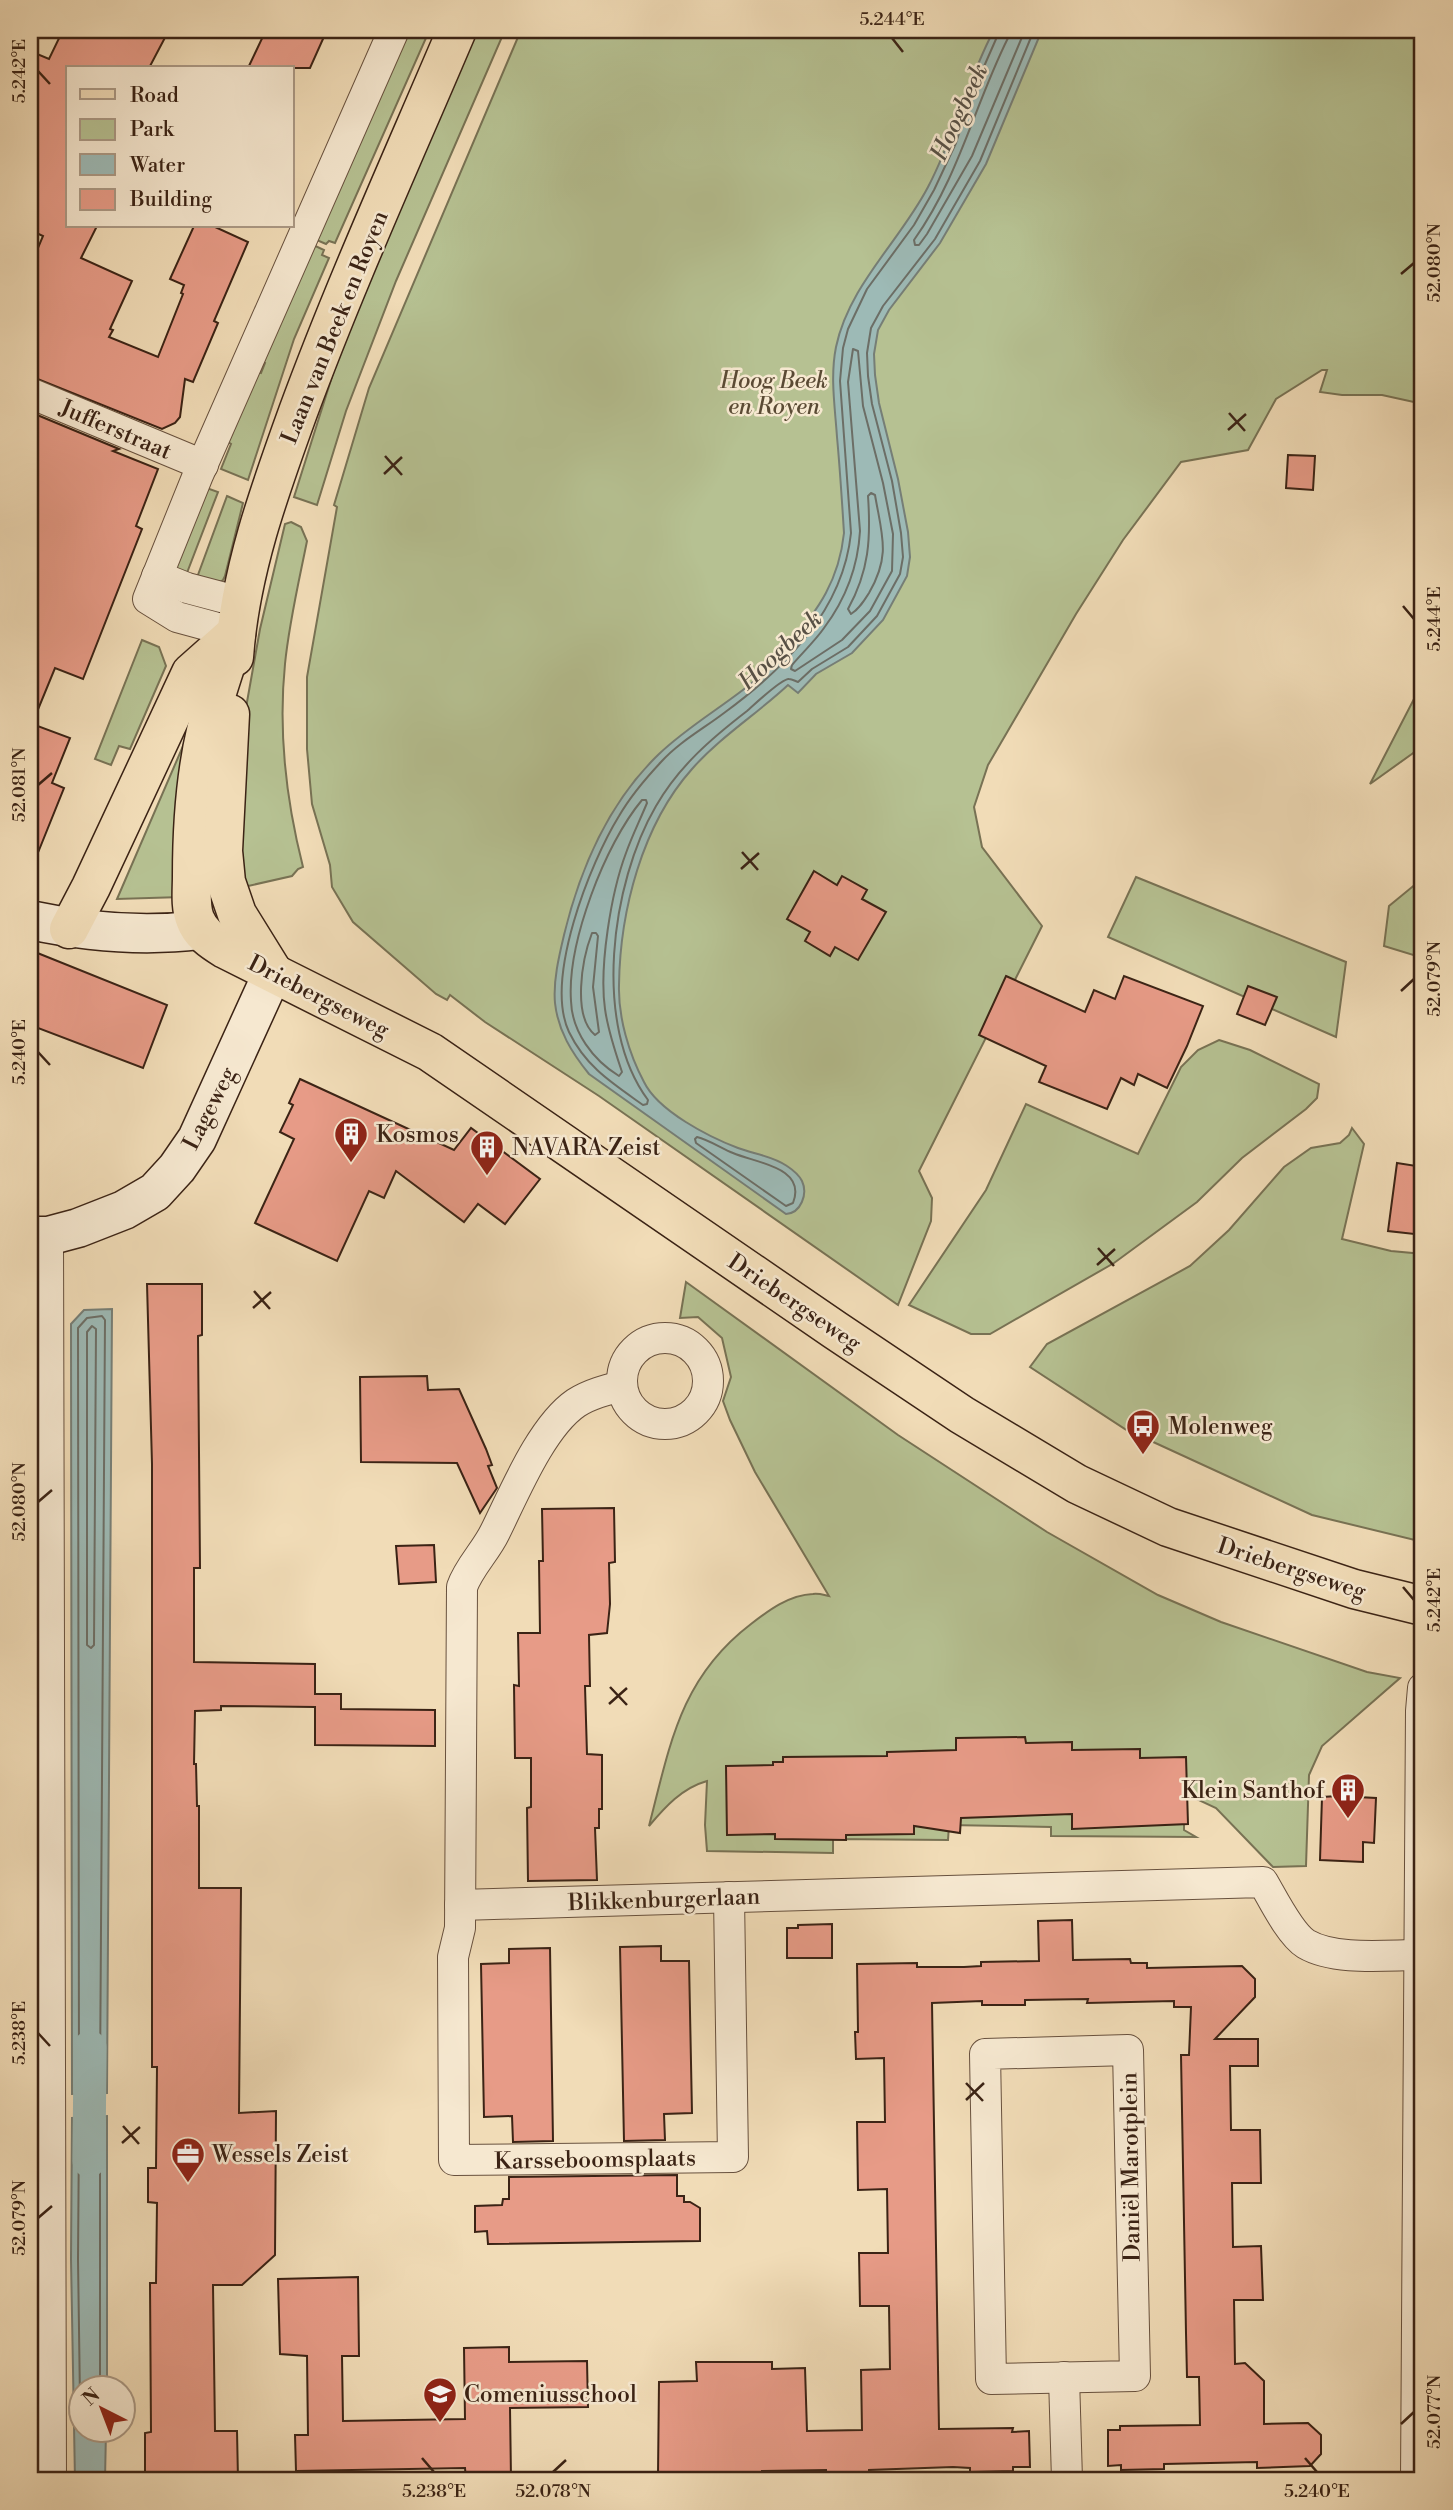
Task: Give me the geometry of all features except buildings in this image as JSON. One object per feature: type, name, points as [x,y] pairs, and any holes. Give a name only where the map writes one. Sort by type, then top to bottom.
[{"type":"main road","name":"Laan van Beek en Royen","points":[[200,930],[192,912],[192,860],[199,767],[265,502],[320,352],[457,30]]},
{"type":"main road","name":"Laan van Beek en Royen","points":[[238,617],[223,851],[226,881],[237,914],[273,972]]},
{"type":"main road","points":[[69,929],[191,673],[238,617]]},
{"type":"main road","points":[[30,920],[69,929],[136,933],[200,930]]},
{"type":"main road","name":"Driebergseweg","points":[[200,930],[225,949],[430,1052],[835,1331],[962,1415],[1077,1484],[1168,1527],[1354,1590],[1423,1606]]},
{"type":"main road","name":"Lageweg","points":[[39,1236],[78,1228],[124,1210],[155,1192],[177,1168],[197,1139],[273,972]]},
{"type":"street","points":[[238,617],[177,617],[166,612],[153,587],[203,466],[394,30]]},
{"type":"street","name":"Jufferstraat","points":[[30,393],[203,466]]},
{"type":"street","points":[[39,1236],[50,2101],[51,2480]]},
{"type":"street","points":[[460,1905],[462,1587],[495,1532],[519,1482],[558,1420],[576,1403],[596,1393],[622,1386]]},
{"type":"street","points":[[1416,2480],[1423,1688]]},
{"type":"street","name":"Blikkenburgerlaan","points":[[460,1905],[1263,1882],[1305,1944],[1326,1952],[1357,1955],[1419,1955]]},
{"type":"street","name":"Karsseboomsplaats","points":[[460,1905],[460,1928],[453,1957],[454,2160],[733,2157],[729,1897]]},
{"type":"street","name":"Daniël Marotplein","points":[[1128,2050],[1135,2376],[1064,2377],[991,2379],[985,2054],[1128,2050]]},
{"type":"street","points":[[1064,2377],[1067,2480]]},
{"type":"green space","points":[[403,30],[420,30],[418,34],[426,38],[335,243],[329,241],[326,244],[312,238]]},
{"type":"green space","points":[[468,30],[505,30],[396,281],[346,411],[317,505],[294,497],[336,364]]},
{"type":"green space","name":"Hoog Beek en Royen","points":[[521,30],[1423,30],[1423,404],[1382,395],[1320,392],[1327,370],[1322,370],[1276,399],[1248,450],[1181,462],[1123,540],[1076,614],[988,765],[974,807],[982,847],[1042,926],[919,1171],[932,1198],[931,1221],[898,1305],[599,1096],[485,1022],[450,995],[447,1000],[436,994],[353,922],[332,887],[330,865],[312,804],[307,749],[307,677],[337,507],[334,505],[369,388]]},
{"type":"green space","points":[[311,244],[324,250],[322,255],[329,258],[294,339],[248,480],[221,469],[231,444],[225,440],[255,371],[261,373],[265,363],[260,360]]},
{"type":"green space","points":[[201,486],[218,492],[185,578],[176,566]]},
{"type":"green space","points":[[227,496],[243,503],[225,576],[211,587],[195,583]]},
{"type":"green space","points":[[291,522],[301,527],[307,541],[287,649],[282,715],[288,792],[303,867],[292,876],[239,888],[231,825],[247,702],[260,629],[285,524]]},
{"type":"green space","points":[[142,640],[159,647],[166,666],[130,749],[119,746],[111,765],[95,759]]},
{"type":"green space","points":[[1423,693],[1423,746],[1370,784],[1415,697]]},
{"type":"green space","points":[[199,709],[182,897],[117,899]]},
{"type":"green space","points":[[1136,877],[1346,962],[1336,1037],[1108,937]]},
{"type":"green space","points":[[1423,878],[1423,958],[1384,946],[1389,906]]},
{"type":"green space","points":[[1219,1040],[1250,1050],[1319,1084],[1317,1098],[1242,1158],[1197,1202],[1114,1263],[990,1334],[971,1334],[909,1305],[986,1190],[1026,1104],[1138,1154],[1181,1067],[1198,1050]]},
{"type":"green space","points":[[1352,1128],[1364,1144],[1342,1239],[1391,1251],[1423,1254],[1423,1542],[1312,1515],[1125,1429],[1030,1367],[1047,1344],[1190,1266],[1229,1230],[1284,1167],[1311,1148],[1340,1143]]},
{"type":"green space","points":[[686,1282],[898,1435],[1047,1532],[1158,1595],[1221,1622],[1367,1672],[1400,1678],[1322,1746],[1309,1775],[1306,1866],[1273,1867],[1216,1808],[1184,1793],[1184,1830],[1196,1837],[1051,1836],[1051,1827],[949,1825],[948,1840],[833,1839],[833,1853],[707,1851],[707,1781],[682,1793],[649,1826],[681,1715],[708,1667],[727,1645],[751,1624],[780,1604],[804,1595],[829,1596],[755,1472],[730,1420],[723,1401],[731,1377],[722,1338],[698,1317],[680,1318]]},
{"type":"green space","points":[[32,2238],[34,2480],[30,2480]]},
{"type":"water","points":[[994,30],[1042,30],[986,164],[940,243],[889,310],[878,330],[874,354],[879,403],[908,532],[910,557],[907,576],[883,620],[852,653],[816,674],[798,693],[788,685],[714,746],[692,769],[675,791],[647,842],[629,899],[620,957],[620,1010],[629,1047],[644,1082],[661,1103],[685,1122],[726,1143],[776,1160],[796,1173],[804,1186],[804,1197],[796,1210],[786,1214],[589,1074],[572,1050],[559,1023],[555,995],[557,969],[571,910],[588,861],[625,793],[669,745],[764,671],[810,618],[826,593],[838,565],[844,533],[833,381],[836,347],[852,303],[863,283],[917,207],[928,187]]},
{"type":"water","points":[[112,1309],[107,2093],[72,2094],[71,1324],[84,1310]]},
{"type":"water","points":[[107,2116],[107,2374],[73,2374],[72,2118]]},
{"type":"water","points":[[74,2444],[106,2444],[105,2480],[75,2480]]},
{"type":"waterway","points":[[89,2161],[90,2047]]},
{"type":"place","name":"Kosmos","points":[[351,1164]]},
{"type":"place","name":"NAVARA Zeist","points":[[487,1177]]},
{"type":"place","name":"Molenweg","points":[[1143,1456]]},
{"type":"place","name":"Klein Santhof","points":[[1348,1820]]},
{"type":"place","name":"Wessels Zeist","points":[[188,2184]]},
{"type":"place","name":"Comeniusschool","points":[[440,2424]]},
{"type":"water label","name":"Hoogbeek","points":[[959,112]]},
{"type":"water label","name":"Hoogbeek","points":[[780,650]]}]
